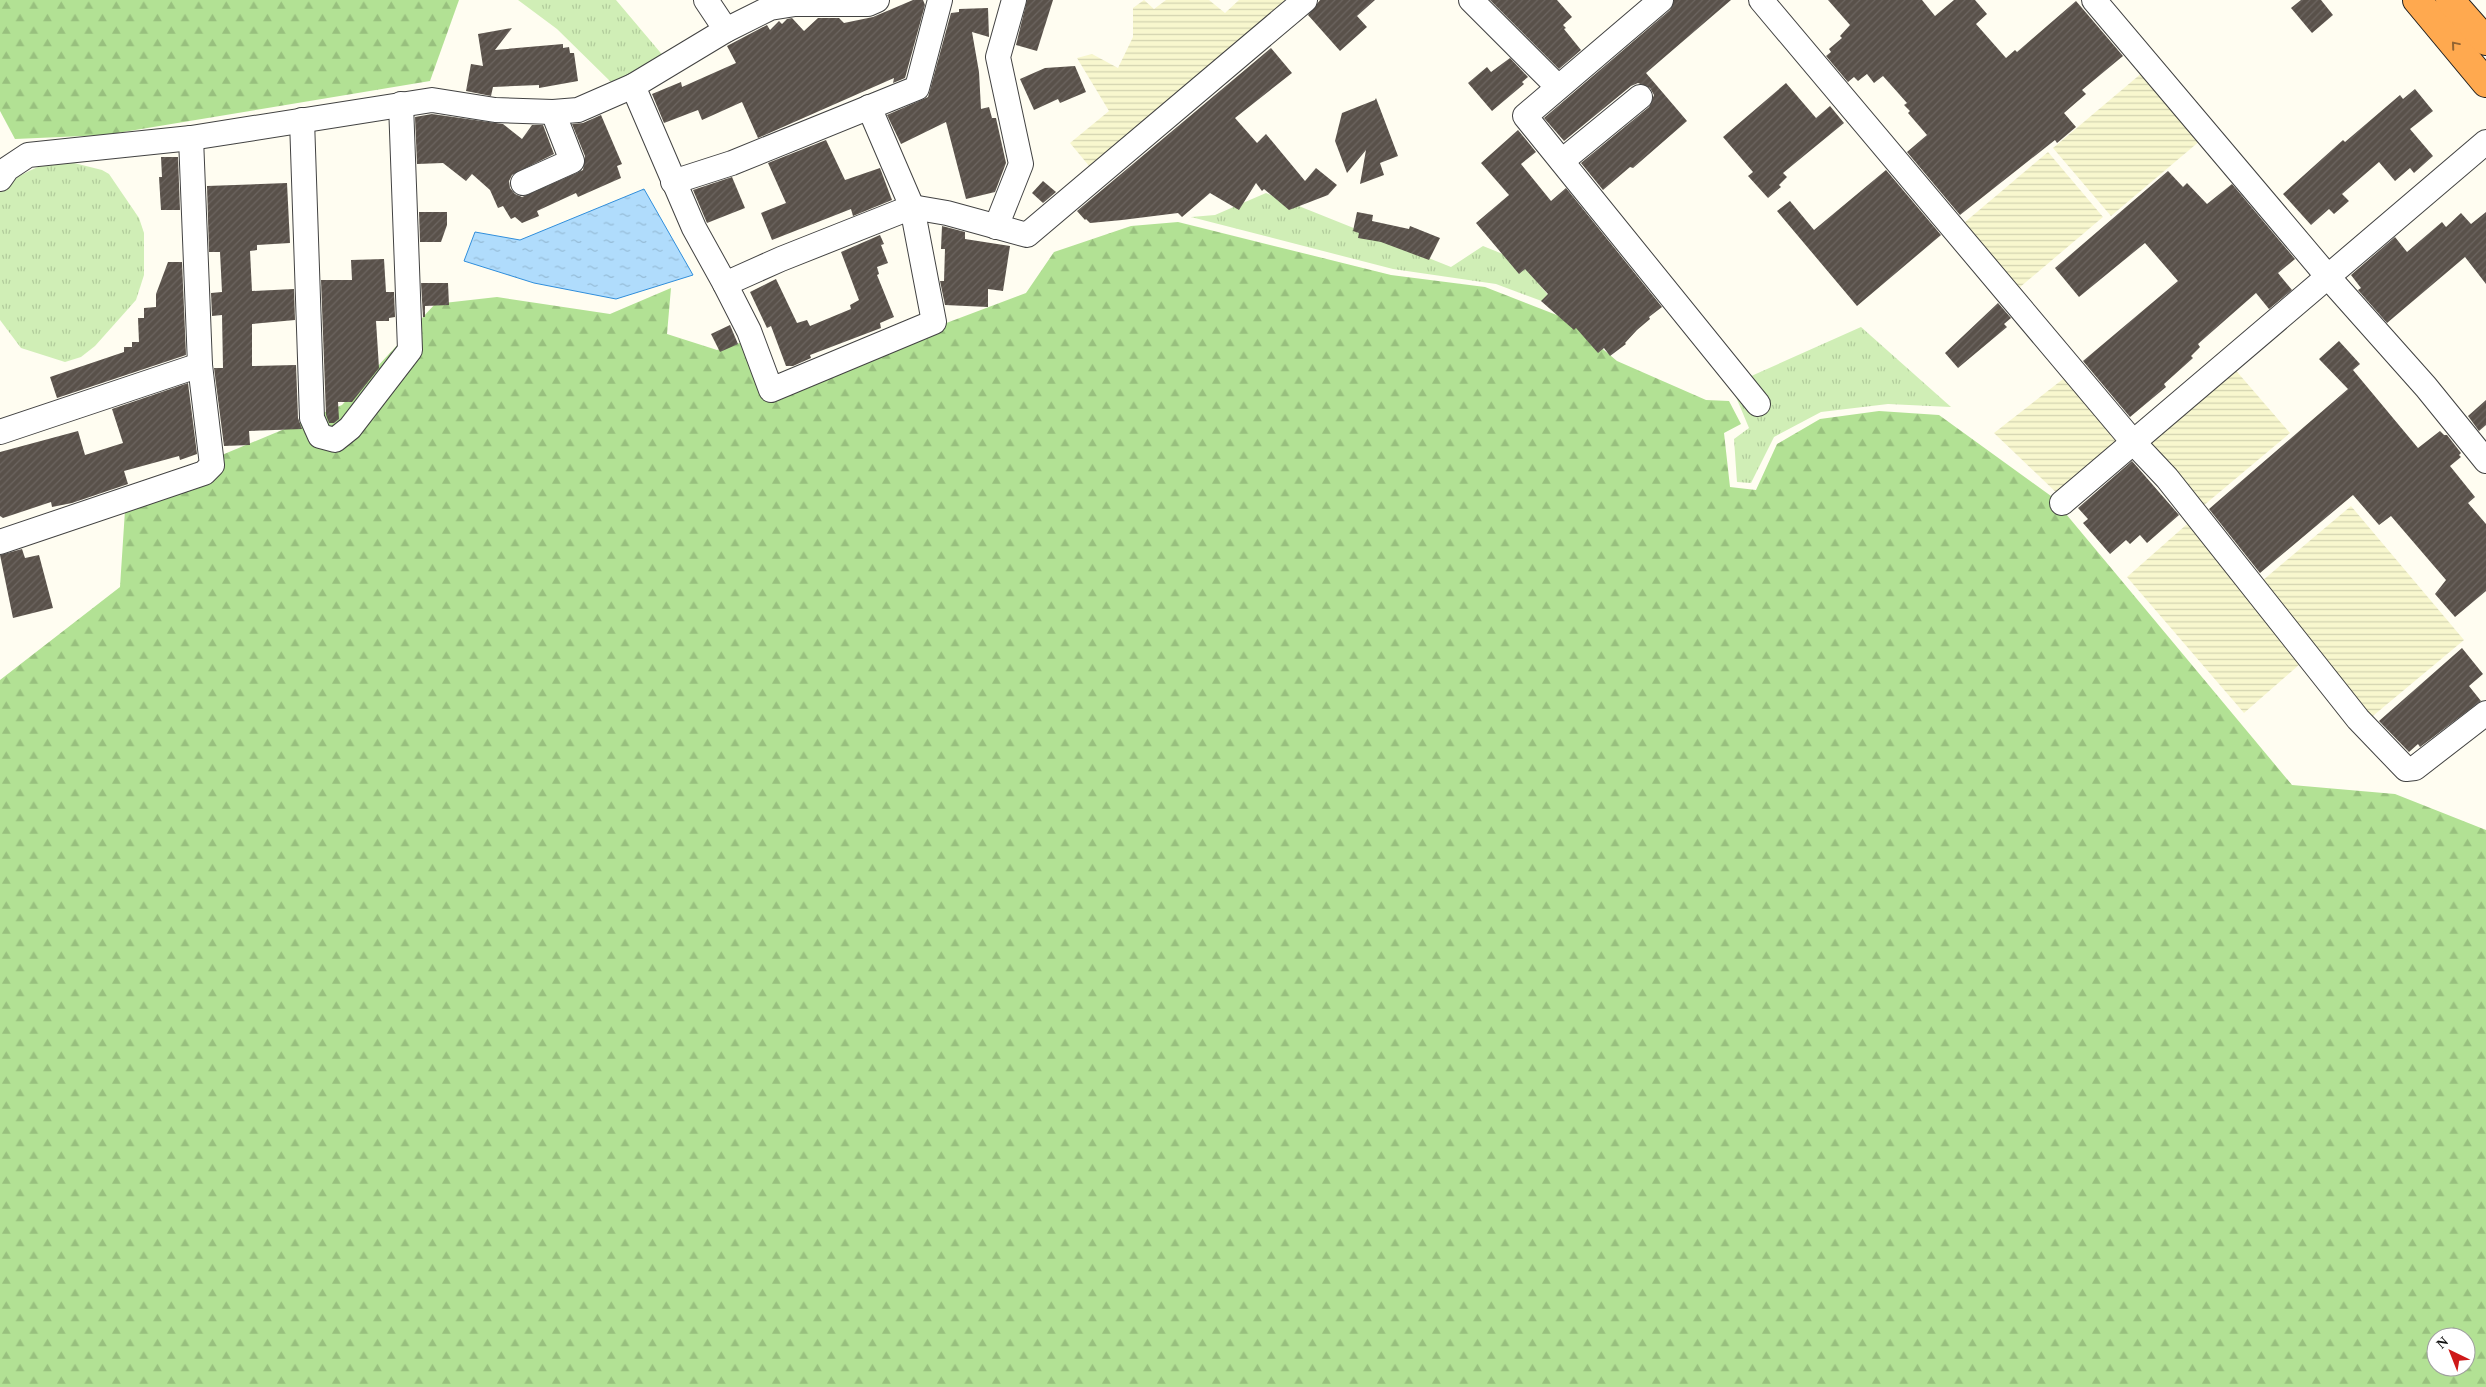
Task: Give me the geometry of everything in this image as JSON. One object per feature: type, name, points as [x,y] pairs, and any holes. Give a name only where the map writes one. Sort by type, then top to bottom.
[{"type":"highway","points":[[2417,0],[2486,83]]},
{"type":"highway","points":[[2450,0],[2486,41]]},
{"type":"street","points":[[706,0],[726,30]]},
{"type":"street","points":[[0,179],[7,169],[28,156],[191,138],[432,100],[495,110],[553,112],[578,110],[633,86],[676,62],[726,30],[770,8],[795,4],[868,4],[877,0]]},
{"type":"street","points":[[673,182],[732,163],[916,88],[940,0]]},
{"type":"street","points":[[996,228],[1021,164],[998,57],[1014,0]]},
{"type":"street","points":[[725,284],[781,259],[912,207],[947,213],[1027,235],[1306,0]]},
{"type":"street","points":[[1471,0],[1558,88]]},
{"type":"street","points":[[1661,0],[1525,116],[1758,404]]},
{"type":"street","points":[[1761,0],[2134,443],[2167,478],[2358,719],[2406,769],[2415,768],[2486,713]]},
{"type":"street","points":[[2094,0],[2329,278],[2426,387],[2486,461]]},
{"type":"street","points":[[633,86],[694,228],[748,331],[771,390],[934,322],[912,207],[869,107]]},
{"type":"street","points":[[1562,161],[1640,97]]},
{"type":"street","points":[[302,120],[312,418],[320,436],[335,440],[350,428],[410,350],[400,104]]},
{"type":"street","points":[[524,183],[572,161],[553,112]]},
{"type":"street","points":[[0,542],[204,473],[212,465],[200,366],[191,138]]},
{"type":"street","points":[[2062,503],[2134,443],[2213,373],[2329,278],[2486,142]]},
{"type":"street","points":[[0,432],[200,366]]},
{"type":"green space","points":[[0,0],[459,0],[430,81],[105,135],[15,139],[0,111]]},
{"type":"green space","points":[[518,0],[616,0],[665,58],[615,86],[557,29]]},
{"type":"green space","points":[[1144,0],[1154,9],[1166,0],[1209,0],[1225,13],[1239,0],[1284,0],[1290,5],[1095,173],[1070,143],[1109,111],[1077,58],[1092,54],[1118,68],[1133,37],[1133,8]]},
{"type":"green space","points":[[2143,72],[2201,140],[2111,216],[2053,148]]},
{"type":"green space","points":[[2048,152],[2103,217],[2013,293],[1958,228]]},
{"type":"green space","points":[[62,160],[102,170],[109,174],[139,218],[144,233],[144,275],[136,300],[95,346],[81,357],[65,362],[21,348],[0,320],[0,190],[29,171]]},
{"type":"green space","points":[[1266,193],[1451,267],[1483,246],[1520,261],[1558,307],[1496,284],[1393,269],[1191,217],[1215,215]]},
{"type":"green space","points":[[1178,222],[1391,275],[1485,287],[1567,319],[1617,361],[1706,400],[1729,401],[1741,424],[1724,433],[1730,487],[1756,490],[1777,444],[1820,419],[1879,411],[1939,415],[2051,496],[2292,785],[2395,794],[2486,830],[2486,1387],[0,1387],[0,680],[120,587],[126,495],[342,405],[435,304],[497,297],[610,314],[671,288],[667,334],[717,350],[743,342],[766,391],[1026,293],[1054,252],[1131,226]]},
{"type":"green space","points":[[1861,327],[1951,407],[1888,404],[1821,412],[1774,437],[1751,483],[1737,482],[1734,439],[1749,428],[1731,385]]},
{"type":"green space","points":[[2232,366],[2290,433],[2203,506],[2148,444]]},
{"type":"green space","points":[[2067,376],[2115,433],[2115,453],[2062,498],[1994,433]]},
{"type":"green space","points":[[2351,506],[2464,640],[2368,720],[2256,586]]},
{"type":"green space","points":[[2194,518],[2308,657],[2244,713],[2127,577]]},
{"type":"water","points":[[644,189],[693,275],[616,299],[534,283],[464,261],[475,232],[520,240]]},
{"type":"building","points":[[913,0],[923,0],[925,5],[905,78],[893,83],[894,78],[758,138],[742,102],[702,120],[698,110],[664,123],[652,94],[681,82],[682,87],[736,63],[727,46],[767,25],[770,30],[779,21],[782,24],[787,19],[792,18],[804,31],[818,18],[839,18],[844,23],[873,17]]},
{"type":"building","points":[[1027,0],[1053,0],[1037,51],[1016,45]]},
{"type":"building","points":[[1320,0],[1375,0],[1357,16],[1367,27],[1340,51],[1308,15]]},
{"type":"building","points":[[1490,0],[1557,0],[1572,17],[1563,25],[1566,28],[1564,29],[1581,50],[1559,69]]},
{"type":"building","points":[[1674,0],[1731,0],[1646,73],[1687,121],[1633,168],[1630,167],[1603,190],[1581,163],[1649,107],[1654,95],[1650,88],[1638,83],[1631,86],[1564,141],[1544,118],[1670,10]]},
{"type":"building","points":[[1828,0],[1922,0],[1935,16],[1954,0],[1975,0],[1987,14],[1976,24],[2006,58],[2015,50],[2017,52],[2076,1],[2123,56],[2082,90],[2086,94],[2064,113],[2076,127],[2057,143],[2055,140],[1960,215],[1907,152],[1927,135],[1908,113],[1910,111],[1904,105],[1907,103],[1883,76],[1874,83],[1867,74],[1858,81],[1854,77],[1848,82],[1826,56],[1831,52],[1829,49],[1842,38],[1840,36],[1850,25]]},
{"type":"building","points":[[2301,0],[2321,0],[2333,15],[2312,33],[2291,8]]},
{"type":"building","points":[[988,8],[989,37],[972,32],[979,72],[981,109],[989,107],[992,118],[996,118],[1006,163],[995,192],[966,199],[946,122],[901,144],[887,115],[928,97],[951,13],[959,12],[959,9]]},
{"type":"building","points":[[512,28],[495,50],[563,44],[563,48],[569,47],[570,53],[574,53],[578,81],[539,88],[539,85],[493,87],[491,96],[466,91],[471,64],[483,66],[478,34]]},
{"type":"building","points":[[1271,48],[1292,73],[1235,118],[1257,143],[1266,134],[1305,181],[1316,168],[1337,185],[1328,195],[1289,210],[1264,189],[1262,191],[1256,183],[1239,210],[1210,193],[1182,217],[1178,213],[1090,223],[1077,211]]},
{"type":"building","points":[[1510,58],[1528,77],[1522,82],[1524,84],[1492,111],[1468,83],[1487,67],[1491,72]]},
{"type":"building","points":[[1075,66],[1086,92],[1060,103],[1058,99],[1034,110],[1020,79],[1045,68]]},
{"type":"building","points":[[1786,83],[1816,118],[1830,106],[1844,123],[1783,173],[1787,177],[1779,185],[1781,187],[1768,198],[1748,176],[1753,172],[1723,137]]},
{"type":"building","points":[[2415,89],[2433,111],[2410,129],[2433,156],[2414,173],[2410,168],[2395,181],[2379,162],[2342,194],[2349,201],[2334,214],[2329,209],[2311,225],[2283,194],[2343,140],[2345,142],[2400,95],[2403,99]]},
{"type":"building","points":[[1376,98],[1398,156],[1380,163],[1384,175],[1360,184],[1366,150],[1347,173],[1335,141],[1342,113]]},
{"type":"building","points":[[432,114],[503,124],[522,139],[532,125],[543,125],[554,154],[512,175],[509,181],[510,188],[515,194],[522,197],[583,170],[585,156],[572,124],[583,123],[601,115],[622,164],[617,166],[621,178],[578,197],[576,193],[537,211],[539,216],[522,223],[515,217],[511,219],[503,206],[498,208],[490,190],[472,174],[466,181],[443,163],[417,164],[415,117]]},
{"type":"building","points":[[1518,130],[1536,152],[1521,164],[1551,201],[1566,188],[1662,307],[1649,317],[1650,319],[1637,330],[1626,344],[1610,356],[1604,348],[1598,353],[1576,328],[1574,330],[1541,301],[1548,294],[1525,269],[1519,274],[1476,223],[1509,195],[1481,163]]},
{"type":"building","points":[[826,140],[845,180],[880,168],[892,200],[853,216],[851,209],[772,240],[761,213],[786,203],[768,163]]},
{"type":"building","points":[[161,157],[178,157],[180,210],[161,210],[159,177],[162,177]]},
{"type":"building","points":[[1886,170],[1941,235],[1857,306],[1777,211],[1790,201],[1814,230]]},
{"type":"building","points":[[2168,171],[2183,187],[2187,183],[2207,204],[2232,184],[2295,259],[2278,273],[2292,290],[2269,309],[2256,293],[2198,344],[2200,347],[2191,356],[2193,358],[2164,384],[2166,387],[2130,417],[2083,361],[2178,281],[2145,243],[2079,297],[2055,268]]},
{"type":"building","points":[[732,177],[745,208],[707,223],[693,190]]},
{"type":"building","points":[[1043,181],[1056,192],[1043,203],[1032,193]]},
{"type":"building","points":[[287,183],[290,243],[257,245],[257,250],[250,251],[252,291],[294,289],[295,320],[252,324],[252,366],[296,365],[298,418],[302,429],[249,431],[250,445],[224,446],[214,368],[223,368],[222,315],[212,316],[211,293],[222,292],[220,252],[209,252],[207,186]]},
{"type":"building","points":[[419,212],[447,212],[447,225],[441,242],[420,242]]},
{"type":"building","points":[[1357,212],[1373,215],[1372,221],[1409,229],[1410,226],[1440,238],[1429,260],[1381,242],[1358,238],[1359,233],[1353,231]]},
{"type":"building","points":[[2486,212],[2486,284],[2465,257],[2387,323],[2358,290],[2361,288],[2351,275],[2395,237],[2407,252],[2442,222],[2446,227],[2461,213],[2471,224]]},
{"type":"building","points":[[942,226],[965,232],[965,239],[1010,246],[1003,291],[988,289],[988,307],[945,305],[940,281],[944,281],[945,249],[941,249]]},
{"type":"building","points":[[880,235],[884,244],[881,245],[888,263],[877,267],[879,274],[877,275],[894,317],[880,323],[881,328],[810,355],[811,358],[793,366],[786,366],[771,326],[767,328],[750,292],[776,279],[797,323],[807,320],[810,326],[851,309],[850,305],[859,300],[841,252]]},
{"type":"building","points":[[384,259],[386,292],[394,292],[395,317],[389,318],[389,321],[376,321],[379,368],[352,402],[338,402],[339,419],[334,423],[329,423],[326,415],[321,280],[352,280],[351,260]]},
{"type":"building","points":[[168,262],[182,262],[186,355],[57,398],[50,377],[124,352],[124,347],[132,347],[132,342],[139,342],[138,318],[144,318],[144,308],[156,307],[156,294]]},
{"type":"building","points":[[421,283],[448,283],[449,305],[425,306],[425,317],[423,317]]},
{"type":"building","points":[[1998,303],[2011,318],[2004,324],[2007,327],[1958,368],[1945,353]]},
{"type":"building","points":[[730,325],[738,344],[720,352],[711,334]]},
{"type":"building","points":[[2339,341],[2360,364],[2353,370],[2418,448],[2440,431],[2447,435],[2461,453],[2459,455],[2461,457],[2450,466],[2475,497],[2468,503],[2486,524],[2486,591],[2455,617],[2435,594],[2446,580],[2391,516],[2379,525],[2353,495],[2260,573],[2209,509],[2348,389],[2319,359]]},
{"type":"building","points":[[188,383],[197,454],[180,460],[179,456],[124,471],[128,484],[72,503],[52,507],[51,502],[3,518],[0,516],[0,452],[78,431],[85,455],[123,443],[112,409]]},
{"type":"building","points":[[2486,400],[2486,425],[2479,431],[2468,416]]},
{"type":"building","points":[[2132,461],[2179,515],[2147,543],[2140,535],[2130,544],[2126,540],[2110,554],[2083,523],[2088,519],[2078,508]]},
{"type":"building","points":[[22,549],[25,558],[39,555],[53,608],[13,618],[0,555]]},
{"type":"building","points":[[2462,648],[2483,674],[2469,686],[2481,701],[2420,747],[2418,744],[2409,752],[2379,721]]}]
